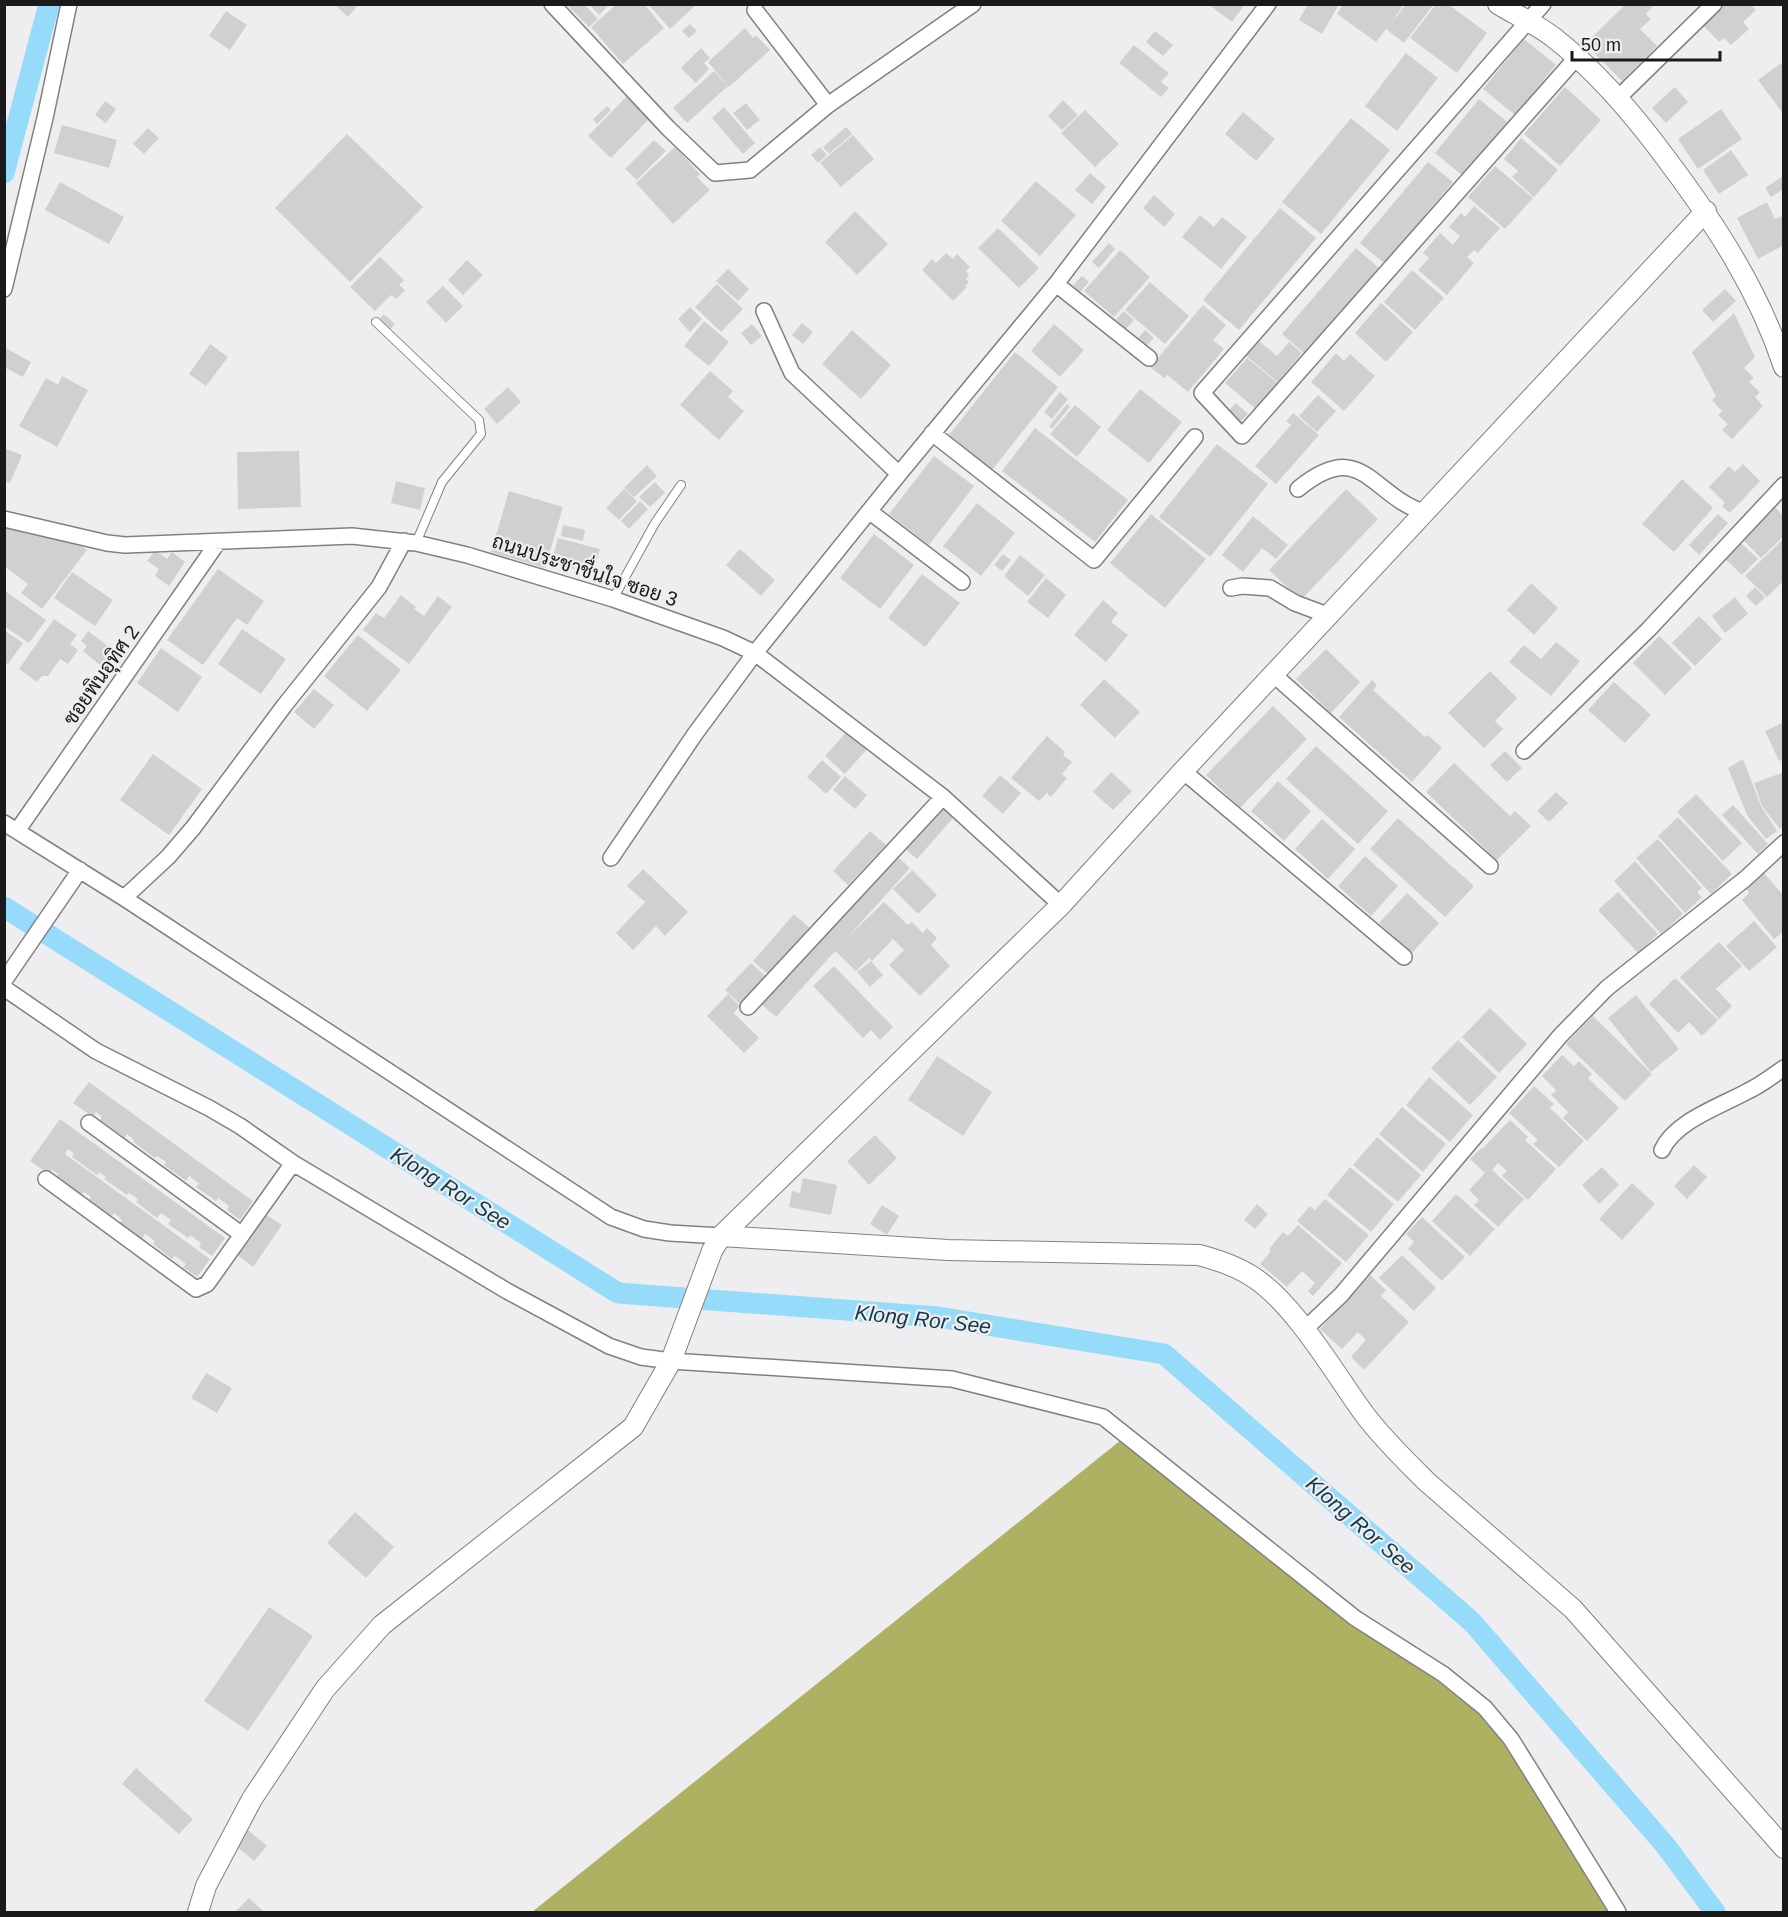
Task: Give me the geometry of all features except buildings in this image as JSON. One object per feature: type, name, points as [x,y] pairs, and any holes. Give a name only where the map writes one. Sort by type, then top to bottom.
[{"type":"street","points":[[4,289],[45,118],[69,4]]},
{"type":"street","points":[[552,4],[668,128],[715,173],[750,170],[828,105],[973,4]]},
{"type":"street","points":[[611,858],[695,734],[755,653],[898,474],[1056,284],[1268,4]]},
{"type":"street","points":[[1498,4],[1551,36],[1577,57],[1653,141],[1706,211],[1745,277],[1784,367]]},
{"type":"street","points":[[1542,4],[1202,393],[1242,436],[1577,57]]},
{"type":"street","points":[[1617,99],[1714,4]]},
{"type":"street","points":[[754,10],[828,105]]},
{"type":"street","points":[[198,1912],[206,1886],[252,1799],[325,1689],[382,1625],[633,1427],[673,1354],[717,1244],[1061,905],[1183,771],[1706,211]]},
{"type":"street","points":[[1056,284],[1149,358]]},
{"type":"street","points":[[764,311],[792,373],[898,474]]},
{"type":"street","points":[[932,433],[1094,560],[1195,437]]},
{"type":"street","points":[[1298,489],[1310,479],[1332,468],[1352,468],[1365,473],[1406,506],[1426,513]]},
{"type":"street","points":[[1524,751],[1648,630],[1784,485]]},
{"type":"street","points":[[869,511],[962,582]]},
{"type":"street","name":"ถนนประชาชื่นใจ ซอย 3","points":[[4,519],[107,543],[144,545],[352,536],[410,542],[467,555],[613,599],[723,638],[755,653],[943,797],[1061,905]]},
{"type":"street","name":"ซอยพินอุทิศ 2","points":[[11,827],[218,542]]},
{"type":"street","points":[[124,898],[168,857],[193,828],[284,706],[379,587],[410,542]]},
{"type":"street","points":[[1231,588],[1242,586],[1270,588],[1295,603],[1330,616]]},
{"type":"street","points":[[1274,675],[1490,866]]},
{"type":"street","points":[[1183,771],[1404,957]]},
{"type":"street","points":[[748,1006],[943,797]]},
{"type":"street","points":[[11,827],[124,898],[611,1217],[644,1229],[717,1244],[1198,1255],[1222,1261],[1255,1278],[1277,1297],[1305,1330],[1367,1418],[1405,1461],[1572,1609],[1784,1848]]},
{"type":"street","points":[[1305,1330],[1341,1295],[1568,1028],[1607,988],[1745,879],[1784,843]]},
{"type":"street","points":[[4,981],[80,870]]},
{"type":"street","points":[[4,988],[96,1051],[209,1108],[240,1126],[293,1163],[507,1291],[609,1346],[641,1357],[673,1354],[952,1379],[1103,1417],[1355,1618],[1443,1674],[1485,1708],[1510,1739],[1531,1771],[1618,1912]]},
{"type":"street","points":[[1662,1150],[1666,1140],[1677,1130],[1751,1090],[1784,1068]]},
{"type":"street","points":[[89,1123],[241,1234]]},
{"type":"street","points":[[46,1179],[193,1288],[200,1288],[207,1284],[293,1163]]},
{"type":"lane","points":[[376,322],[479,420],[481,434],[442,482],[410,542]]},
{"type":"lane","points":[[613,599],[655,523],[681,485]]},
{"type":"green space","points":[[1126,1436],[1511,1739],[1623,1912],[532,1912]]},
{"type":"waterway","points":[[4,173],[49,4]]},
{"type":"waterway","name":"Klong Ror See","points":[[4,907],[618,1293],[938,1317],[1164,1354],[1472,1622],[1665,1845],[1715,1912]]}]
